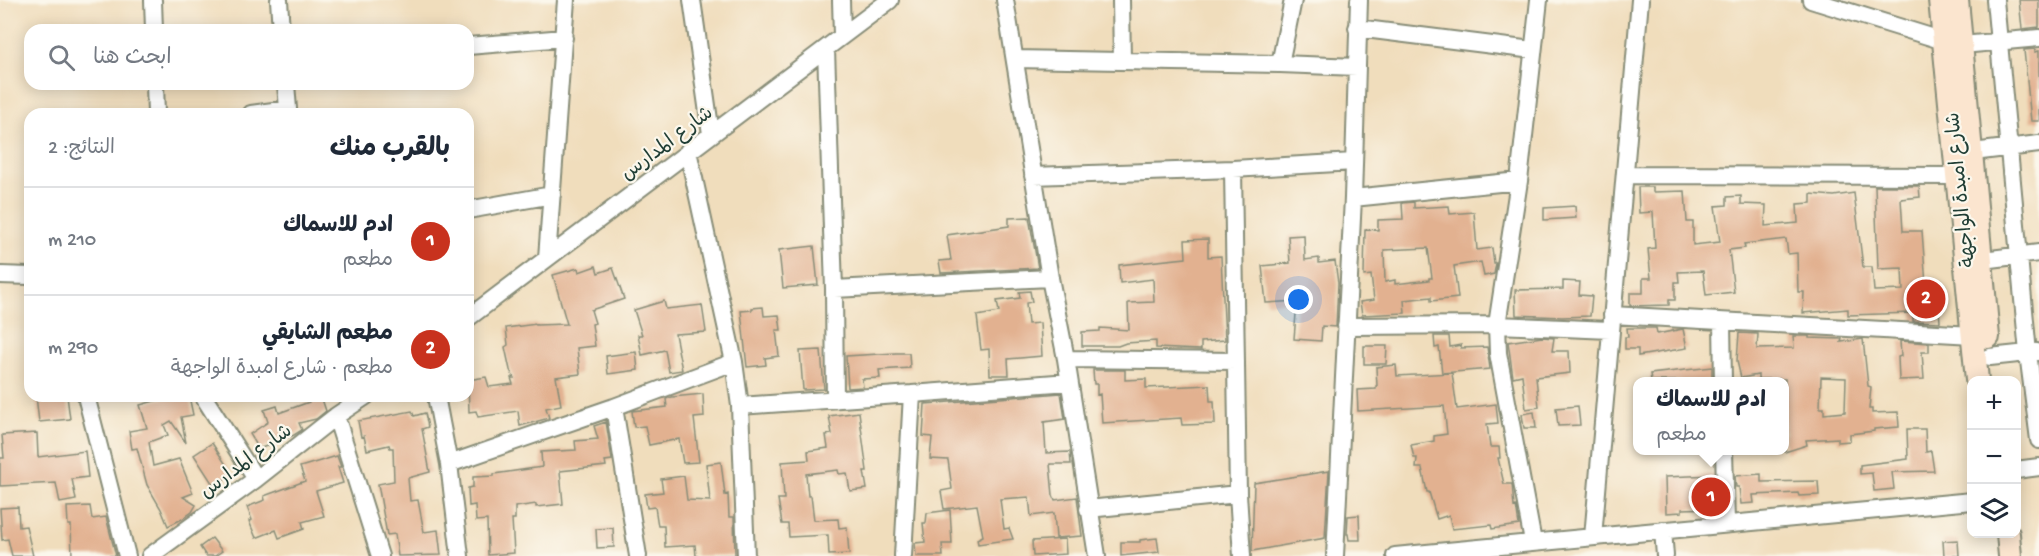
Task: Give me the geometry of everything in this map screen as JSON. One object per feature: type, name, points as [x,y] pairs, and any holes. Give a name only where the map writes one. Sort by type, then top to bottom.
[{"type":"main road","name":"شارع امبدة الواجهة","points":[[1940,0],[1953,43],[1972,152],[1992,376]]},
{"type":"main road","name":"شارع امبدة الواجهة","points":[[1957,0],[1953,43],[1957,176],[1977,376]]},
{"type":"main road","points":[[1993,538],[1995,556]]},
{"type":"main road","points":[[2008,538],[2010,556]]},
{"type":"street","points":[[153,0],[154,24]]},
{"type":"street","points":[[279,0],[281,24]]},
{"type":"street","points":[[547,258],[566,0]]},
{"type":"street","points":[[692,0],[711,134]]},
{"type":"street","points":[[841,0],[842,36]]},
{"type":"street","name":"شارع المدارس","points":[[474,313],[890,0]]},
{"type":"street","points":[[1005,0],[1097,556]]},
{"type":"street","points":[[1121,0],[1122,61]]},
{"type":"street","points":[[1280,64],[1293,0]]},
{"type":"street","points":[[1335,556],[1353,198],[1359,0]]},
{"type":"street","points":[[1533,542],[1498,353],[1497,325],[1519,181],[1539,0]]},
{"type":"street","points":[[1593,537],[1640,0]]},
{"type":"street","points":[[1811,0],[1953,43],[2039,38]]},
{"type":"street","points":[[1995,0],[2019,255],[2033,353],[2039,440]]},
{"type":"street","points":[[1358,28],[1533,50]]},
{"type":"street","points":[[474,46],[564,38]]},
{"type":"street","points":[[826,49],[834,289],[835,400]]},
{"type":"street","points":[[1015,59],[1357,67]]},
{"type":"street","points":[[155,90],[156,108]]},
{"type":"street","points":[[287,90],[289,108]]},
{"type":"street","points":[[1972,152],[2039,144]]},
{"type":"street","points":[[688,151],[734,362],[740,406],[746,556]]},
{"type":"street","points":[[1033,176],[1354,162]]},
{"type":"street","points":[[1233,169],[1238,494],[1242,556]]},
{"type":"street","points":[[1626,175],[1957,176]]},
{"type":"street","points":[[1353,198],[1519,181]]},
{"type":"street","points":[[474,209],[552,195]]},
{"type":"street","points":[[1983,260],[2039,253]]},
{"type":"street","points":[[0,275],[24,276]]},
{"type":"street","points":[[834,289],[1050,278]]},
{"type":"street","points":[[1346,326],[1722,322],[1973,335]]},
{"type":"street","points":[[1722,322],[1723,377]]},
{"type":"street","points":[[1990,357],[2033,353]]},
{"type":"street","points":[[1066,359],[1236,361]]},
{"type":"street","points":[[449,465],[734,362]]},
{"type":"street","points":[[740,406],[1069,382]]},
{"type":"street","points":[[903,556],[912,394]]},
{"type":"street","points":[[88,402],[127,556]]},
{"type":"street","points":[[207,402],[256,479]]},
{"type":"street","name":"شارع المدارس","points":[[150,556],[256,479],[355,402]]},
{"type":"street","points":[[437,402],[449,465],[460,556]]},
{"type":"street","points":[[614,407],[638,556]]},
{"type":"street","points":[[336,416],[380,556]]},
{"type":"street","points":[[1724,455],[1726,523]]},
{"type":"street","points":[[2021,469],[2039,467]]},
{"type":"street","points":[[1088,509],[1238,494]]},
{"type":"street","points":[[1395,556],[1967,501]]},
{"type":"street","points":[[1663,530],[1665,556]]},
{"type":"building","points":[[2019,0],[2039,0],[2039,27],[2022,29]]},
{"type":"building","points":[[2035,49],[2035,52],[2039,51],[2039,121],[2031,121],[2024,50]]},
{"type":"building","points":[[1875,186],[1919,186],[1920,197],[1901,199],[1903,231],[1922,231],[1926,285],[1937,284],[1940,322],[1913,321],[1913,313],[1848,315],[1848,309],[1803,313],[1804,292],[1798,292],[1797,253],[1788,254],[1786,239],[1744,244],[1745,248],[1729,250],[1734,292],[1706,295],[1703,271],[1678,272],[1679,282],[1675,282],[1675,300],[1669,300],[1669,305],[1630,306],[1630,293],[1643,293],[1643,278],[1651,278],[1648,249],[1655,248],[1653,212],[1639,213],[1638,187],[1653,187],[1653,192],[1685,191],[1687,222],[1693,222],[1693,245],[1720,242],[1715,206],[1727,205],[1727,197],[1741,196],[1741,204],[1766,205],[1765,226],[1798,223],[1797,204],[1811,203],[1811,194],[1834,196],[1854,193],[1863,267],[1872,267],[1874,291],[1903,290],[1902,268],[1878,269]]},
{"type":"building","points":[[1414,202],[1414,208],[1449,206],[1450,214],[1474,212],[1477,250],[1492,248],[1494,263],[1496,263],[1494,274],[1484,276],[1481,262],[1454,266],[1458,298],[1431,301],[1431,297],[1404,300],[1405,313],[1362,315],[1360,302],[1374,300],[1371,275],[1364,276],[1365,229],[1378,230],[1378,220],[1403,219],[1402,203]],"holes":[[[1428,248],[1432,278],[1395,284],[1395,280],[1385,282],[1384,250]]]},
{"type":"building","points":[[1575,206],[1576,218],[1544,220],[1544,208]]},
{"type":"building","points":[[1029,217],[1038,268],[941,273],[939,261],[951,260],[947,235],[1009,226],[1009,218]]},
{"type":"building","points":[[1304,235],[1305,260],[1319,258],[1319,263],[1335,261],[1338,283],[1336,327],[1322,326],[1321,341],[1294,339],[1297,301],[1266,303],[1262,266],[1290,263],[1288,236]]},
{"type":"building","points":[[1208,239],[1208,257],[1221,256],[1225,340],[1201,342],[1201,350],[1156,348],[1156,341],[1126,343],[1118,346],[1082,346],[1082,332],[1100,331],[1100,328],[1129,330],[1128,303],[1154,302],[1153,279],[1120,283],[1119,265],[1186,258],[1185,240]]},
{"type":"building","points":[[814,246],[818,285],[783,288],[779,250]]},
{"type":"building","points":[[596,266],[598,273],[613,268],[624,299],[591,310],[595,323],[592,324],[595,346],[577,348],[580,374],[556,377],[561,405],[546,408],[549,418],[520,426],[518,411],[478,417],[476,411],[469,412],[469,402],[474,402],[474,379],[486,377],[489,387],[513,384],[511,378],[514,378],[505,347],[508,345],[506,328],[536,324],[567,324],[553,275],[578,268],[579,272]]},
{"type":"building","points":[[1563,281],[1580,282],[1579,295],[1592,296],[1590,316],[1516,315],[1515,290],[1563,289]]},
{"type":"building","points":[[1030,291],[1032,302],[1026,303],[1028,324],[1040,323],[1042,356],[1008,359],[1009,375],[990,375],[989,349],[981,350],[977,316],[999,312],[997,301],[1020,298],[1019,292]]},
{"type":"building","points":[[664,301],[666,309],[702,305],[706,332],[675,334],[682,370],[669,372],[665,350],[642,355],[638,335],[642,335],[634,310]]},
{"type":"building","points":[[763,307],[764,316],[779,315],[781,330],[776,330],[779,356],[765,358],[766,365],[747,367],[741,311]]},
{"type":"building","points":[[1627,328],[1656,328],[1657,334],[1683,329],[1687,348],[1638,356],[1638,349],[1625,349],[1625,337],[1628,337]]},
{"type":"building","points":[[1739,333],[1758,334],[1757,349],[1794,348],[1793,336],[1842,339],[1841,342],[1863,339],[1868,386],[1871,387],[1869,409],[1872,409],[1872,413],[1898,412],[1899,427],[1850,434],[1850,441],[1838,442],[1838,438],[1806,440],[1807,445],[1789,451],[1789,377],[1758,377],[1758,375],[1741,377],[1737,361]],"holes":[[[1821,377],[1846,378],[1845,412],[1824,414],[1824,408],[1820,408]]]},
{"type":"building","points":[[1434,336],[1449,336],[1450,347],[1461,345],[1461,348],[1487,347],[1490,369],[1442,373],[1439,347],[1435,348]]},
{"type":"building","points":[[1542,337],[1554,338],[1552,351],[1569,351],[1570,373],[1536,377],[1539,407],[1526,409],[1522,375],[1513,377],[1508,342]]},
{"type":"building","points":[[1900,341],[1929,343],[1929,352],[1922,352],[1924,379],[1899,380]]},
{"type":"building","points":[[1364,346],[1387,346],[1386,364],[1364,364]]},
{"type":"building","points":[[821,350],[824,389],[803,390],[800,351]]},
{"type":"building","points":[[636,352],[638,370],[608,374],[606,356]]},
{"type":"building","points":[[909,353],[910,368],[879,370],[880,378],[862,379],[863,387],[848,388],[846,356]]},
{"type":"building","points":[[1396,365],[1397,376],[1452,373],[1457,409],[1496,404],[1498,423],[1487,424],[1490,447],[1499,447],[1500,458],[1498,458],[1504,484],[1512,484],[1514,507],[1516,506],[1519,525],[1492,529],[1491,525],[1452,529],[1449,515],[1437,519],[1429,492],[1427,492],[1422,468],[1416,468],[1417,458],[1414,458],[1411,445],[1434,441],[1434,436],[1447,434],[1444,406],[1358,411],[1357,390],[1376,389],[1376,367]]},
{"type":"building","points":[[1712,367],[1712,377],[1650,377],[1650,374]]},
{"type":"building","points":[[1093,370],[1125,370],[1125,380],[1146,379],[1146,388],[1209,385],[1210,401],[1214,401],[1215,424],[1182,425],[1181,418],[1102,423],[1100,394],[1097,395]]},
{"type":"building","points":[[1061,393],[1065,419],[1044,422],[1046,453],[1070,452],[1071,464],[1050,464],[1053,495],[1055,500],[1077,497],[1082,536],[1056,538],[1054,513],[1031,516],[1029,497],[1000,499],[1004,529],[1009,528],[1013,539],[978,544],[977,539],[983,536],[977,505],[944,509],[941,491],[952,489],[948,460],[930,459],[932,437],[923,436],[925,404]]},
{"type":"building","points":[[703,394],[704,417],[694,418],[699,462],[683,463],[679,439],[649,445],[645,426],[634,427],[632,411],[667,407],[666,399],[672,397]]},
{"type":"building","points":[[37,402],[68,402],[70,419],[39,422]]},
{"type":"building","points":[[151,402],[190,402],[193,415],[181,417],[186,443],[171,421],[164,425],[168,435],[149,442],[153,466],[179,459],[193,493],[183,497],[196,505],[192,512],[168,526],[147,485],[137,448],[132,449],[129,431],[147,428],[140,405]]},
{"type":"building","points":[[309,402],[323,402],[326,411],[316,419],[299,423],[302,430],[294,435],[259,449],[250,434],[268,422],[264,410],[277,406],[279,413]]},
{"type":"building","points":[[1578,406],[1580,425],[1558,426],[1556,408]]},
{"type":"building","points":[[412,411],[414,416],[425,413],[428,427],[422,429],[430,472],[408,478],[410,501],[418,500],[424,532],[438,530],[441,555],[398,556],[395,534],[387,535],[378,484],[394,481],[393,448],[389,445],[367,450],[364,436],[361,437],[358,421]]},
{"type":"building","points":[[859,412],[867,471],[864,471],[867,489],[850,491],[847,473],[839,474],[838,470],[806,474],[814,520],[838,519],[839,528],[847,527],[849,554],[829,555],[828,535],[789,537],[788,524],[782,524],[778,499],[784,499],[782,462],[809,460],[808,451],[828,448],[826,435],[832,434],[829,416]]},
{"type":"building","points":[[1534,412],[1536,428],[1524,428],[1522,414]]},
{"type":"building","points":[[606,422],[612,460],[605,461],[606,466],[560,471],[563,504],[515,507],[515,519],[512,519],[514,553],[488,555],[487,520],[476,521],[475,505],[469,506],[468,488],[473,487],[473,477],[494,476],[494,474],[542,467],[541,452],[576,450],[575,441],[598,439],[594,426]]},
{"type":"building","points":[[1907,429],[1925,429],[1926,452],[1931,451],[1934,471],[1892,472],[1894,489],[1874,491],[1872,473],[1860,474],[1860,465],[1908,459]]},
{"type":"building","points":[[37,433],[38,457],[85,451],[88,477],[72,479],[76,500],[60,503],[56,483],[0,486],[0,458],[4,458],[2,435]]},
{"type":"building","points":[[212,443],[232,474],[214,486],[194,455]]},
{"type":"building","points":[[337,456],[343,483],[316,491],[324,516],[302,522],[304,529],[279,538],[276,530],[256,538],[249,521],[252,520],[247,507],[265,500],[264,496],[305,481],[300,467]]},
{"type":"building","points":[[721,462],[725,495],[728,494],[729,517],[734,517],[735,555],[696,556],[695,545],[665,547],[664,526],[658,526],[655,507],[647,508],[645,494],[663,492],[661,479],[684,476],[687,500],[710,501],[706,464]]},
{"type":"building","points":[[1329,471],[1325,538],[1252,551],[1254,483]]},
{"type":"building","points":[[1761,474],[1761,482],[1818,481],[1819,495],[1799,496],[1798,493],[1753,495],[1754,503],[1741,504],[1735,476]]},
{"type":"building","points":[[1714,475],[1714,508],[1682,509],[1682,512],[1666,513],[1665,477]]},
{"type":"building","points":[[90,506],[92,519],[106,517],[116,556],[72,556],[71,525],[68,525],[67,507]]},
{"type":"building","points":[[18,507],[19,527],[26,526],[33,556],[12,556],[8,539],[2,540],[0,508]]},
{"type":"building","points":[[950,510],[952,544],[942,544],[943,556],[916,556],[915,543],[925,542],[923,523],[926,523],[927,513]]},
{"type":"building","points":[[1359,515],[1360,540],[1349,540],[1348,516]]},
{"type":"building","points":[[613,528],[614,547],[597,548],[596,529]]},
{"type":"building","points":[[212,538],[222,551],[215,556],[206,556],[200,547]]},
{"type":"building","points":[[1157,538],[1159,552],[1121,556],[1121,542],[1140,542],[1140,540]]},
{"type":"building","points":[[1065,539],[1066,554],[1033,556],[1032,541]]},
{"type":"building","points":[[1958,540],[1959,556],[1944,556],[1943,541]]},
{"type":"place","name":"مطعم الشايقي","points":[[1926,299]]},
{"type":"place","name":"ادم للاسماك","points":[[1711,497]]}]
